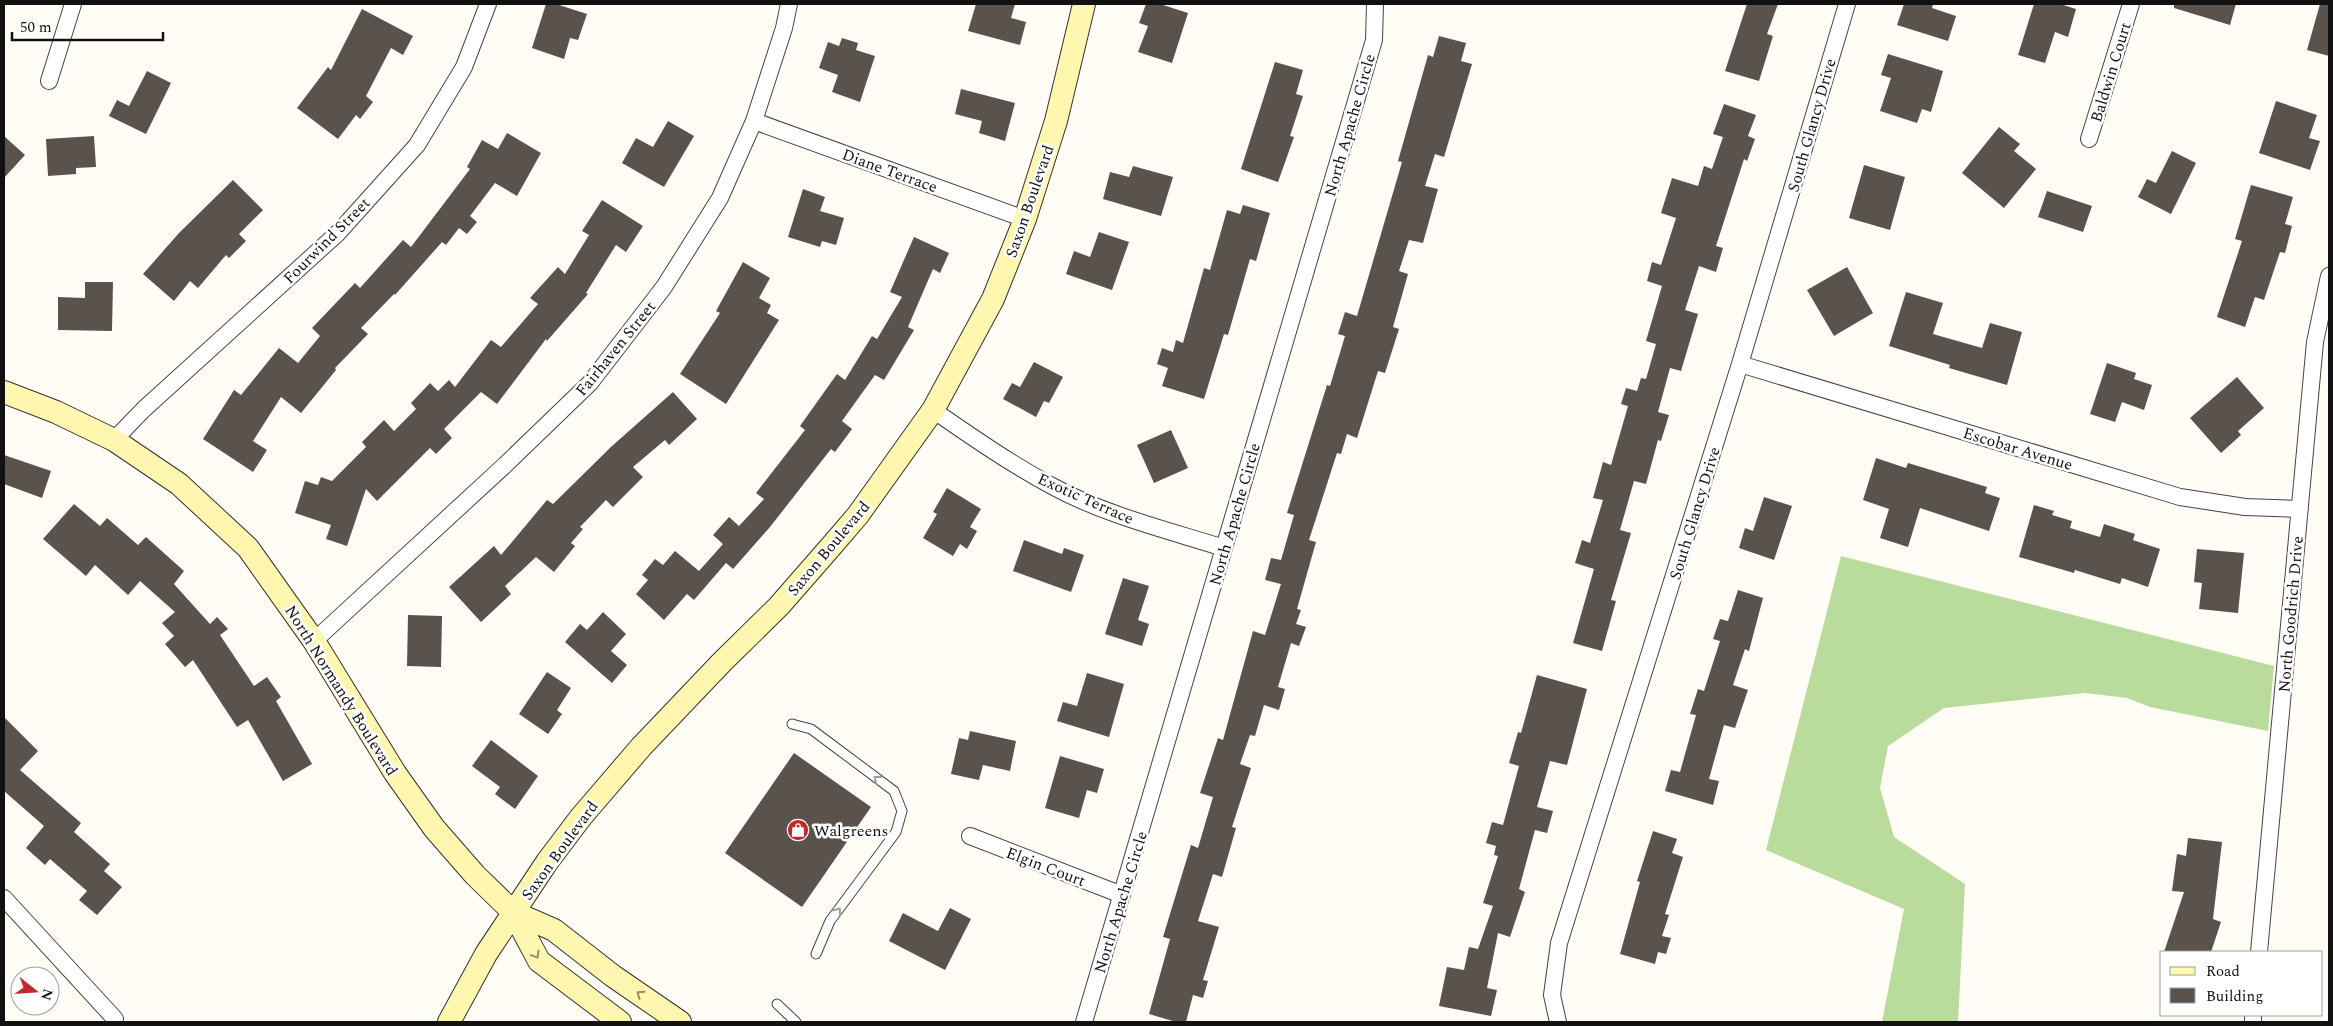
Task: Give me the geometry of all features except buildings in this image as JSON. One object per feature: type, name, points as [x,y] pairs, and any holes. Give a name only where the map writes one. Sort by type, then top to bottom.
[{"type":"main road","name":"Saxon Boulevard","points":[[449,1022],[486,954],[513,912],[581,817],[641,747],[722,662],[779,606],[858,515],[933,410],[993,299],[1026,219],[1056,121],[1084,4]]},
{"type":"main road","name":"North Normandy Boulevard","points":[[4,392],[56,412],[114,440],[179,484],[248,548],[314,640],[395,773],[434,828],[475,875],[513,912],[538,961],[620,1022]]},
{"type":"main road","name":"North Normandy Boulevard","points":[[513,912],[554,930],[613,976],[680,1022]]},
{"type":"street","points":[[50,81],[73,4]]},
{"type":"street","name":"Fourwind Street","points":[[114,440],[151,403],[338,233],[417,145],[464,67],[488,4]]},
{"type":"street","name":"Fairhaven Street","points":[[314,640],[505,465],[590,383],[674,271],[720,198],[754,121],[784,28],[789,4]]},
{"type":"street","name":"North Apache Circle","points":[[1084,1022],[1374,40],[1375,4]]},
{"type":"street","name":"South Glancy Drive","points":[[1558,1022],[1552,996],[1559,943],[1740,364],[1847,4]]},
{"type":"street","name":"Baldwin Court","points":[[2089,140],[2131,4]]},
{"type":"street","name":"Diane Terrace","points":[[754,121],[1026,219]]},
{"type":"street","name":"North Goodrich Drive","points":[[2259,951],[2315,342],[2329,276]]},
{"type":"street","name":"Escobar Avenue","points":[[1740,364],[2180,497],[2245,507],[2300,509]]},
{"type":"street","name":"Exotic Terrace","points":[[933,410],[993,451],[1053,487],[1108,511],[1224,548]]},
{"type":"street","name":"Elgin Court","points":[[970,836],[1122,895]]},
{"type":"street","points":[[4,898],[115,1019]]},
{"type":"lane","points":[[792,724],[811,729],[894,792],[902,811],[896,832],[830,921],[816,954]]},
{"type":"lane","points":[[777,1004],[796,1022]]},
{"type":"green space","points":[[1841,556],[2274,666],[2268,731],[2150,707],[2127,698],[2085,693],[1944,708],[1888,746],[1880,788],[1894,837],[1965,884],[1958,1022],[1882,1022],[1904,909],[1766,850]]},
{"type":"place","name":"Walgreens","points":[[798,830]]}]
